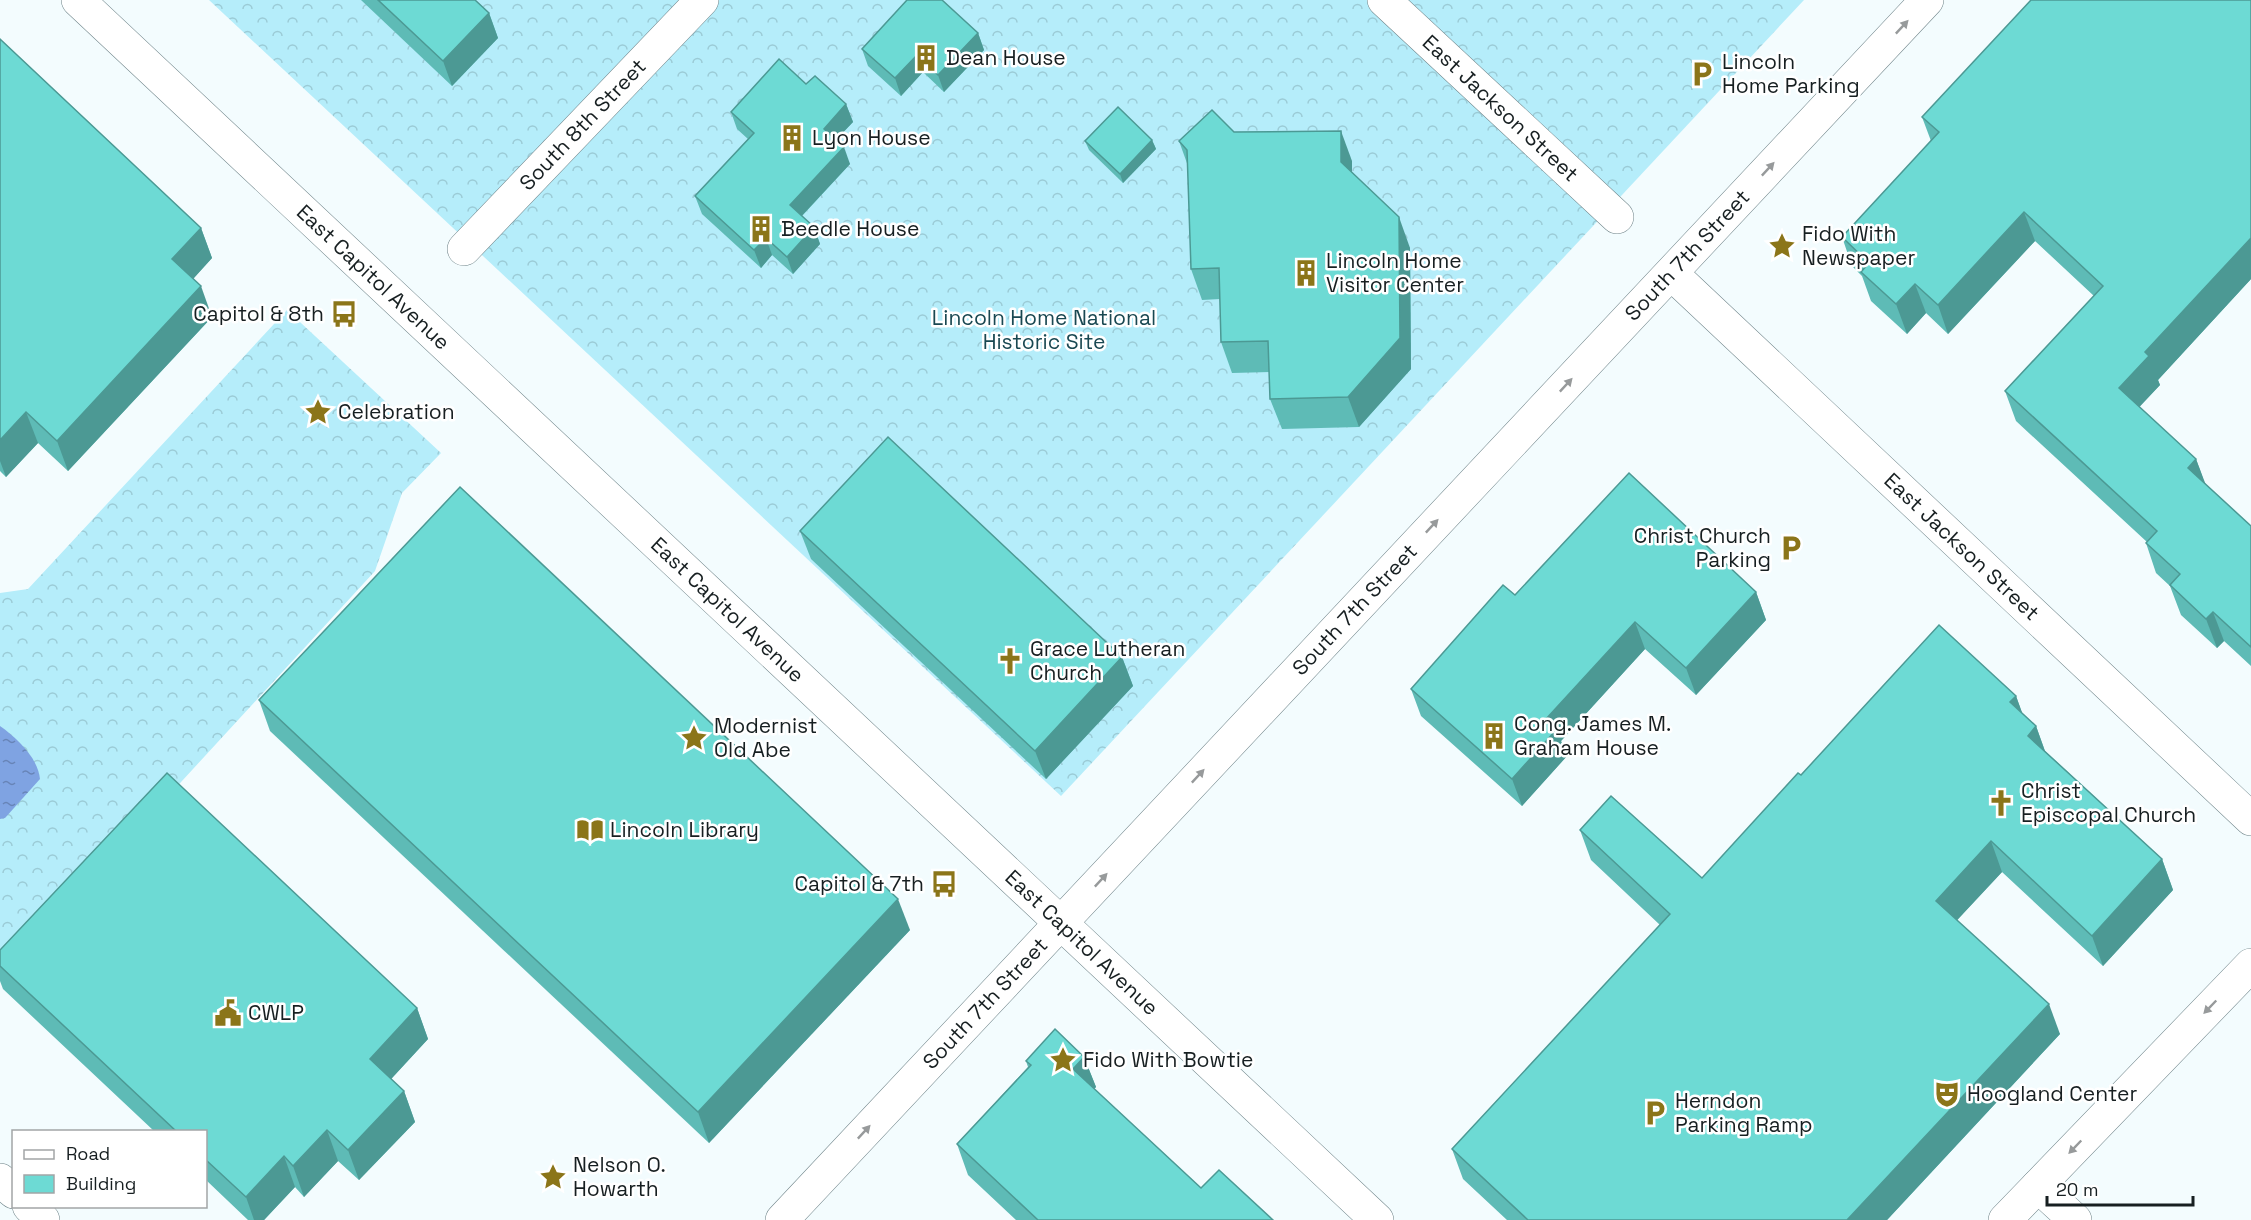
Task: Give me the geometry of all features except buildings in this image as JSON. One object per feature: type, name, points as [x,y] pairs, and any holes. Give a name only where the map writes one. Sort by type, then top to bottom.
[{"type":"street","name":"East Capitol Avenue","points":[[78,0],[1377,1220]]},
{"type":"street","name":"South 8th Street","points":[[464,249],[702,0]]},
{"type":"street","name":"East Jackson Street","points":[[1384,0],[1617,217]]},
{"type":"street","name":"South 7th Street","points":[[782,1220],[1927,0]]},
{"type":"street","name":"East Jackson Street","points":[[1672,274],[2251,819]]},
{"type":"street","points":[[2005,1220],[2251,965]]},
{"type":"street","points":[[0,1180],[12,1190]]},
{"type":"street","points":[[2038,1186],[2074,1220]]},
{"type":"street","points":[[31,1208],[43,1220]]},
{"type":"green space","name":"Lincoln Home National Historic Site","points":[[209,0],[1804,0],[1061,796]]},
{"type":"green space","points":[[287,310],[441,453],[402,493],[375,571],[0,979],[0,593],[28,589]]},
{"type":"water","points":[[0,726],[13,736],[31,756],[40,779],[5,818],[0,819]]},
{"type":"place","name":"Dean House","points":[[926,58]]},
{"type":"place","name":"Lincoln Home Parking","points":[[1702,74]]},
{"type":"place","name":"Lyon House","points":[[792,138]]},
{"type":"place","name":"Beedle House","points":[[761,229]]},
{"type":"place","name":"Fido With Newspaper","points":[[1782,246]]},
{"type":"place","name":"Lincoln Home Visitor Center","points":[[1306,273]]},
{"type":"place","name":"Capitol & 8th","points":[[344,314]]},
{"type":"place","name":"Celebration","points":[[318,412]]},
{"type":"place","name":"Christ Church Parking","points":[[1791,548]]},
{"type":"place","name":"Grace Lutheran Church","points":[[1010,661]]},
{"type":"place","name":"Cong. James M. Graham House","points":[[1494,736]]},
{"type":"place","name":"Modernist Old Abe","points":[[694,738]]},
{"type":"place","name":"Christ Episcopal Church","points":[[2001,803]]},
{"type":"place","name":"Lincoln Library","points":[[590,830]]},
{"type":"place","name":"Capitol & 7th","points":[[944,884]]},
{"type":"place","name":"CWLP","points":[[228,1013]]},
{"type":"place","name":"Fido With Bowtie","points":[[1063,1060]]},
{"type":"place","name":"Hoogland Center","points":[[1947,1094]]},
{"type":"place","name":"Herndon Parking Ramp","points":[[1655,1113]]},
{"type":"place","name":"Nelson O. Howarth","points":[[553,1177]]}]
